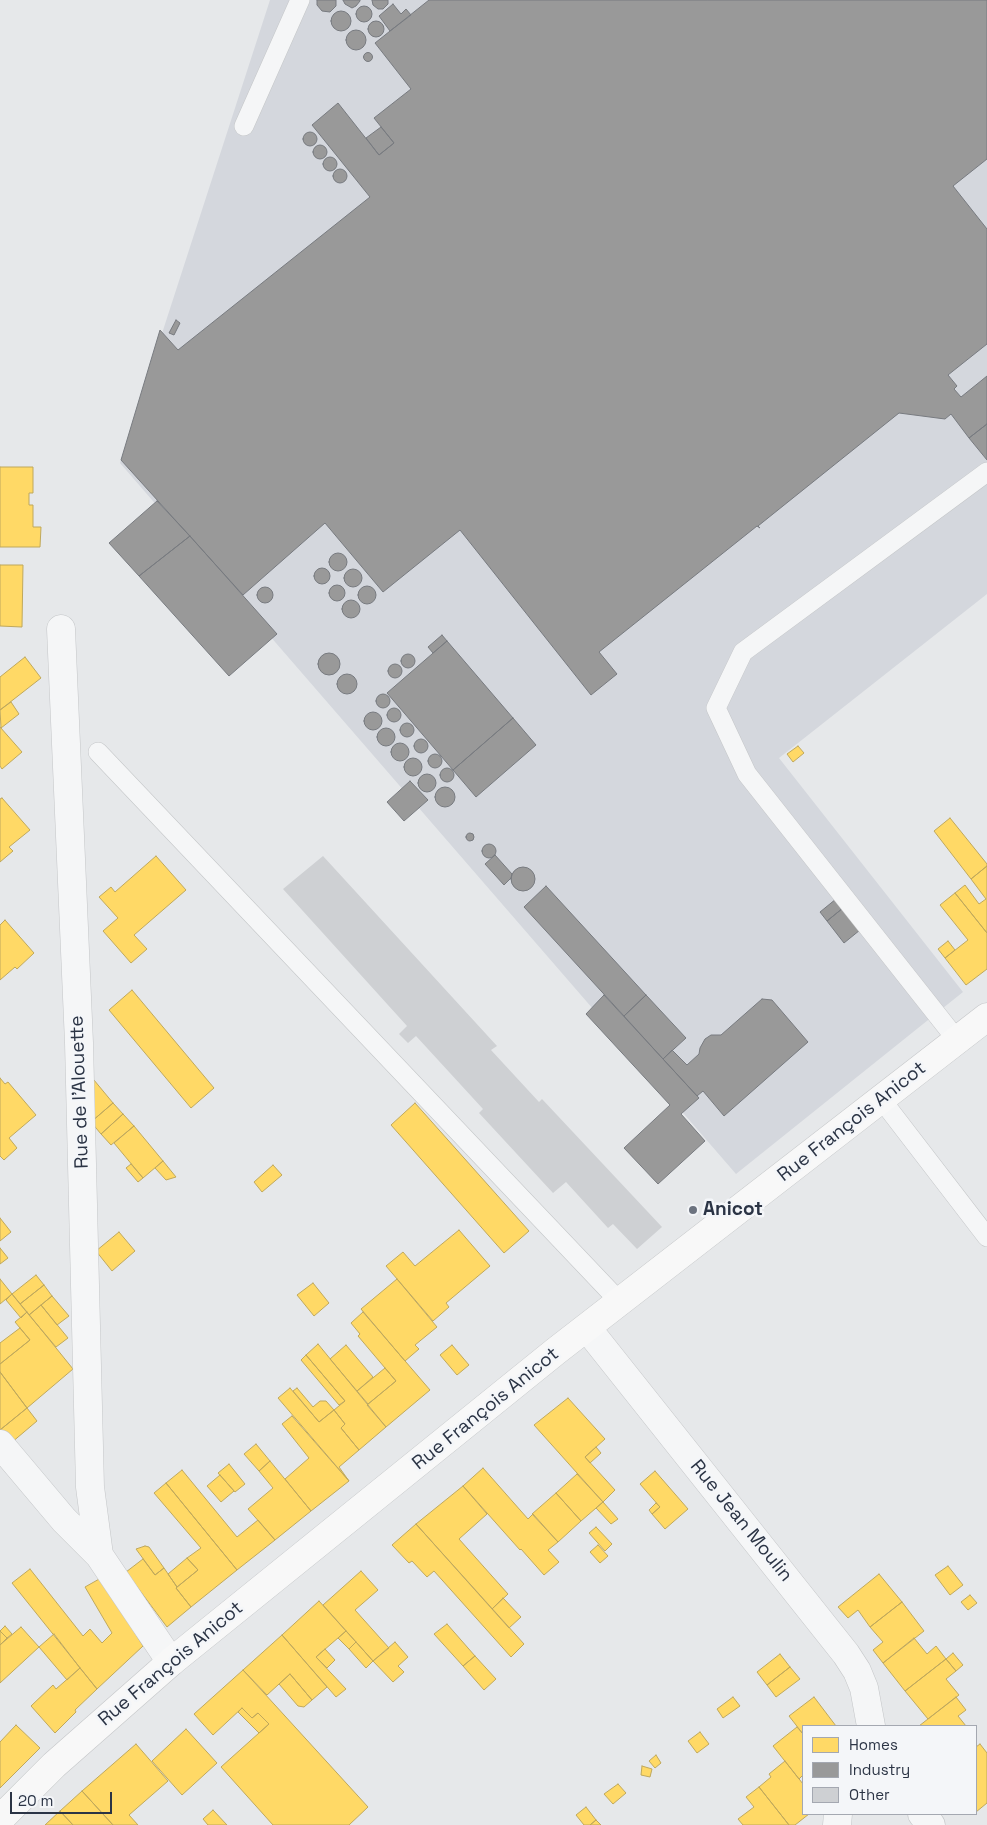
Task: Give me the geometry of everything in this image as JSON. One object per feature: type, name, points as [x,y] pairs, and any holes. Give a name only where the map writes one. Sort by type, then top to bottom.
[{"type":"street","name":"Rue de l'Alouette","points":[[61,629],[79,1043],[90,1487],[99,1555]]},
{"type":"street","name":"Rue François Anicot","points":[[0,1819],[54,1765],[171,1662],[586,1328],[987,1016]]},
{"type":"street","name":"Rue Jean Moulin","points":[[586,1328],[846,1654],[857,1671],[864,1688],[871,1725]]},
{"type":"street","points":[[0,1444],[64,1520],[99,1555],[171,1662]]},
{"type":"street","points":[[923,1815],[931,1825]]},
{"type":"lane","points":[[244,126],[300,0]]},
{"type":"lane","points":[[957,1040],[747,774],[716,708],[743,652],[987,472]]},
{"type":"lane","points":[[98,752],[620,1302]]},
{"type":"lane","points":[[881,1100],[987,1237]]},
{"type":"shaded area","points":[[270,0],[987,0],[987,594],[779,758],[963,992],[736,1174],[120,463]]},
{"type":"building: Homes","points":[[0,467],[33,467],[33,493],[29,493],[29,505],[33,505],[33,527],[41,527],[40,547],[0,547]]},
{"type":"building: Homes","points":[[0,565],[23,565],[22,627],[0,626]]},
{"type":"building: Homes","points":[[25,657],[41,678],[0,710],[0,677]]},
{"type":"building: Homes","points":[[11,702],[19,714],[1,728],[0,710]]},
{"type":"building: Homes","points":[[0,727],[22,752],[2,769],[0,766]]},
{"type":"building: Homes","points":[[798,746],[804,753],[793,762],[787,754]]},
{"type":"building: Homes","points":[[2,798],[30,830],[9,847],[13,851],[0,862],[0,799]]},
{"type":"building: Homes","points":[[950,818],[987,864],[971,879],[934,831]]},
{"type":"building: Homes","points":[[156,856],[186,890],[134,935],[147,949],[131,963],[103,931],[118,918],[99,897],[111,887],[115,892]]},
{"type":"building: Homes","points":[[987,866],[987,933],[955,893],[965,885],[979,904],[986,899],[971,879]]},
{"type":"building: Homes","points":[[955,893],[987,933],[987,969],[966,985],[945,958],[968,940],[940,905]]},
{"type":"building: Homes","points":[[5,920],[34,953],[17,969],[15,967],[0,980],[0,925]]},
{"type":"building: Homes","points":[[948,941],[955,950],[945,958],[938,949]]},
{"type":"building: Homes","points":[[132,990],[214,1088],[191,1108],[109,1010]]},
{"type":"building: Homes","points":[[89,1074],[113,1103],[91,1122]]},
{"type":"building: Homes","points":[[0,1078],[5,1084],[8,1082],[36,1115],[9,1138],[17,1148],[4,1160],[0,1156]]},
{"type":"building: Homes","points":[[113,1103],[123,1114],[101,1134],[91,1122]]},
{"type":"building: Homes","points":[[415,1103],[529,1231],[504,1253],[391,1125]]},
{"type":"building: Homes","points":[[123,1114],[134,1126],[111,1145],[101,1134]]},
{"type":"building: Homes","points":[[134,1126],[163,1161],[143,1178],[114,1143]]},
{"type":"building: Homes","points":[[163,1161],[176,1177],[166,1180],[155,1168]]},
{"type":"building: Homes","points":[[131,1164],[143,1178],[138,1182],[126,1168]]},
{"type":"building: Homes","points":[[273,1165],[282,1175],[262,1192],[254,1182]]},
{"type":"building: Homes","points":[[0,1218],[11,1232],[0,1241]]},
{"type":"building: Homes","points":[[459,1230],[490,1266],[446,1303],[449,1307],[433,1321],[386,1266],[403,1252],[415,1266]]},
{"type":"building: Homes","points":[[119,1232],[135,1251],[112,1271],[96,1251]]},
{"type":"building: Homes","points":[[0,1248],[8,1258],[0,1264]]},
{"type":"building: Homes","points":[[36,1275],[44,1285],[20,1304],[12,1294]]},
{"type":"building: Homes","points":[[0,1279],[12,1294],[0,1304]]},
{"type":"building: Homes","points":[[397,1279],[437,1327],[415,1345],[419,1349],[405,1361],[361,1309]]},
{"type":"building: Homes","points":[[313,1283],[329,1303],[314,1316],[297,1295]]},
{"type":"building: Homes","points":[[44,1285],[52,1296],[29,1315],[20,1304]]},
{"type":"building: Homes","points":[[12,1294],[27,1312],[21,1318],[6,1300]]},
{"type":"building: Homes","points":[[52,1296],[69,1316],[57,1325],[41,1305]]},
{"type":"building: Homes","points":[[41,1305],[68,1338],[56,1347],[29,1315]]},
{"type":"building: Homes","points":[[27,1312],[73,1369],[27,1408],[0,1372],[0,1364],[30,1340],[15,1322]]},
{"type":"building: Homes","points":[[363,1312],[430,1390],[386,1427],[367,1405],[396,1381],[358,1336],[360,1334],[351,1323]]},
{"type":"building: Homes","points":[[20,1328],[30,1340],[0,1364],[0,1343]]},
{"type":"building: Homes","points":[[318,1344],[386,1427],[359,1450],[341,1428],[345,1424],[334,1410],[345,1401],[306,1355]]},
{"type":"building: Homes","points":[[346,1345],[373,1377],[357,1391],[330,1359]]},
{"type":"building: Homes","points":[[452,1345],[469,1365],[457,1375],[440,1355]]},
{"type":"building: Homes","points":[[306,1355],[345,1401],[339,1405],[301,1360]]},
{"type":"building: Homes","points":[[385,1368],[396,1381],[368,1404],[357,1391]]},
{"type":"building: Homes","points":[[0,1372],[27,1408],[0,1430]]},
{"type":"building: Homes","points":[[290,1388],[319,1422],[334,1410],[345,1424],[341,1428],[359,1450],[339,1467],[349,1481],[278,1398]]},
{"type":"building: Homes","points":[[297,1388],[313,1407],[320,1401],[326,1401],[334,1410],[319,1422],[293,1391]]},
{"type":"building: Homes","points":[[568,1398],[605,1439],[585,1457],[615,1490],[603,1502],[534,1425]]},
{"type":"building: Homes","points":[[27,1408],[37,1421],[11,1443],[0,1430]]},
{"type":"building: Homes","points":[[292,1416],[349,1481],[311,1511],[285,1479],[309,1458],[282,1424]]},
{"type":"building: Homes","points":[[256,1444],[270,1461],[259,1471],[244,1454]]},
{"type":"building: Homes","points":[[596,1447],[601,1453],[590,1463],[585,1457]]},
{"type":"building: Homes","points":[[270,1461],[311,1511],[275,1540],[248,1509],[273,1488],[259,1471]]},
{"type":"building: Homes","points":[[229,1464],[245,1484],[235,1492],[218,1473]]},
{"type":"building: Homes","points":[[483,1468],[528,1519],[533,1514],[558,1542],[548,1550],[559,1562],[544,1575],[463,1486]]},
{"type":"building: Homes","points":[[182,1470],[237,1537],[258,1520],[275,1540],[237,1570],[166,1483]]},
{"type":"building: Homes","points":[[655,1471],[688,1509],[665,1529],[652,1514],[660,1507],[640,1484]]},
{"type":"building: Homes","points":[[577,1474],[603,1502],[581,1521],[556,1493]]},
{"type":"building: Homes","points":[[220,1475],[234,1491],[221,1502],[207,1486]]},
{"type":"building: Homes","points":[[166,1483],[237,1570],[191,1607],[176,1588],[198,1570],[187,1558],[201,1548],[154,1493]]},
{"type":"building: Homes","points":[[463,1486],[487,1514],[459,1539],[508,1594],[492,1609],[416,1524]]},
{"type":"building: Homes","points":[[556,1493],[581,1521],[558,1542],[532,1514]]},
{"type":"building: Homes","points":[[603,1502],[618,1519],[611,1524],[596,1508]]},
{"type":"building: Homes","points":[[656,1503],[660,1507],[652,1514],[649,1510]]},
{"type":"building: Homes","points":[[416,1524],[524,1644],[511,1657],[434,1571],[427,1577],[412,1561],[409,1563],[392,1545]]},
{"type":"building: Homes","points":[[596,1527],[612,1544],[605,1551],[589,1533]]},
{"type":"building: Homes","points":[[598,1545],[608,1556],[600,1563],[590,1552]]},
{"type":"building: Homes","points":[[145,1546],[149,1547],[164,1568],[155,1575],[136,1549]]},
{"type":"building: Homes","points":[[187,1558],[198,1570],[177,1587],[168,1574]]},
{"type":"building: Homes","points":[[143,1559],[155,1575],[164,1568],[176,1588],[191,1607],[167,1627],[126,1572]]},
{"type":"building: Homes","points":[[948,1566],[963,1585],[950,1595],[935,1575]]},
{"type":"building: Homes","points":[[30,1569],[83,1636],[90,1629],[102,1643],[112,1633],[85,1587],[101,1578],[143,1646],[97,1689],[12,1583]]},
{"type":"building: Homes","points":[[361,1571],[378,1590],[355,1610],[389,1648],[373,1661],[323,1605]]},
{"type":"building: Homes","points":[[879,1574],[902,1602],[870,1627],[858,1610],[848,1618],[838,1607]]},
{"type":"building: Homes","points":[[970,1595],[977,1603],[968,1610],[961,1602]]},
{"type":"building: Homes","points":[[503,1598],[521,1617],[509,1628],[492,1609]]},
{"type":"building: Homes","points":[[319,1601],[346,1631],[316,1657],[346,1689],[336,1697],[282,1635]]},
{"type":"building: Homes","points":[[902,1602],[924,1631],[883,1663],[873,1650],[883,1642],[870,1627]]},
{"type":"building: Homes","points":[[447,1624],[475,1656],[463,1666],[434,1634]]},
{"type":"building: Homes","points":[[5,1626],[12,1634],[7,1638],[0,1631]]},
{"type":"building: Homes","points":[[21,1627],[39,1647],[0,1683],[0,1645]]},
{"type":"building: Homes","points":[[0,1631],[7,1638],[0,1645]]},
{"type":"building: Homes","points":[[346,1631],[356,1642],[349,1649],[338,1638]]},
{"type":"building: Homes","points":[[54,1634],[80,1668],[67,1680],[39,1647]]},
{"type":"building: Homes","points":[[282,1635],[327,1687],[312,1700],[290,1674],[267,1695],[243,1670]]},
{"type":"building: Homes","points":[[914,1638],[927,1654],[936,1646],[946,1659],[905,1691],[883,1663]]},
{"type":"building: Homes","points":[[356,1642],[373,1661],[366,1668],[349,1649]]},
{"type":"building: Homes","points":[[395,1642],[408,1657],[398,1666],[404,1672],[393,1682],[373,1661]]},
{"type":"building: Homes","points":[[325,1649],[335,1660],[327,1668],[316,1657]]},
{"type":"building: Homes","points":[[953,1653],[963,1665],[956,1671],[946,1659]]},
{"type":"building: Homes","points":[[780,1654],[790,1667],[767,1685],[757,1672]]},
{"type":"building: Homes","points":[[475,1656],[496,1679],[484,1690],[463,1666]]},
{"type":"building: Homes","points":[[946,1659],[956,1671],[946,1679],[959,1695],[928,1719],[905,1691]]},
{"type":"building: Homes","points":[[790,1667],[800,1679],[776,1697],[767,1685]]},
{"type":"building: Homes","points":[[80,1668],[97,1689],[55,1733],[31,1706],[53,1685],[56,1689]]},
{"type":"building: Homes","points":[[243,1670],[368,1807],[349,1825],[273,1825],[221,1767],[269,1724],[258,1713],[252,1718],[242,1708],[213,1735],[194,1714]]},
{"type":"building: Homes","points":[[290,1674],[312,1700],[304,1707],[298,1706],[279,1684]]},
{"type":"building: Homes","points":[[733,1697],[740,1706],[723,1718],[717,1709]]},
{"type":"building: Homes","points":[[814,1697],[835,1725],[802,1725],[802,1733],[789,1716]]},
{"type":"building: Homes","points":[[956,1697],[966,1710],[958,1716],[965,1725],[920,1725]]},
{"type":"building: Homes","points":[[242,1708],[252,1718],[258,1713],[269,1724],[259,1733],[238,1712]]},
{"type":"building: Homes","points":[[16,1725],[40,1748],[0,1788],[0,1742]]},
{"type":"building: Homes","points":[[797,1727],[802,1733],[802,1776],[799,1779],[773,1746]]},
{"type":"building: Homes","points":[[186,1729],[217,1763],[182,1795],[152,1761]]},
{"type":"building: Homes","points":[[700,1732],[709,1744],[697,1753],[688,1741]]},
{"type":"building: Homes","points":[[136,1744],[168,1781],[129,1815],[138,1825],[113,1825],[82,1791]]},
{"type":"building: Homes","points":[[980,1744],[987,1753],[987,1803],[977,1811],[977,1746]]},
{"type":"building: Homes","points":[[656,1755],[661,1763],[655,1768],[649,1761]]},
{"type":"building: Homes","points":[[785,1761],[802,1783],[802,1815],[808,1815],[795,1825],[789,1825],[759,1787],[771,1777],[769,1774]]},
{"type":"building: Homes","points":[[642,1766],[652,1769],[650,1777],[641,1775]]},
{"type":"building: Homes","points":[[618,1784],[626,1793],[613,1804],[604,1794]]},
{"type":"building: Homes","points":[[759,1787],[789,1825],[743,1825],[738,1819],[754,1807],[746,1797]]},
{"type":"building: Homes","points":[[82,1791],[113,1825],[73,1825],[60,1811]]},
{"type":"building: Homes","points":[[586,1807],[596,1820],[590,1825],[584,1825],[576,1815]]},
{"type":"building: Homes","points":[[213,1810],[227,1825],[208,1825],[203,1819]]},
{"type":"building: Homes","points":[[60,1811],[73,1825],[45,1825]]},
{"type":"building: Homes","points":[[596,1820],[601,1825],[590,1825]]},
{"type":"building: Industry","points":[[317,0],[336,0],[336,6],[330,12],[322,11],[317,5]]},
{"type":"building: Industry","points":[[343,0],[360,1],[352,8],[345,4]]},
{"type":"building: Industry","points":[[372,0],[388,0],[388,4],[383,9],[378,9],[373,5]]},
{"type":"building: Industry","points":[[429,0],[987,0],[987,159],[953,186],[987,229],[987,344],[948,375],[957,386],[954,389],[961,397],[987,376],[987,424],[969,438],[951,414],[945,419],[899,413],[758,526],[760,528],[757,526],[599,652],[617,674],[591,695],[460,530],[383,592],[325,523],[243,595],[121,460],[160,330],[178,350],[370,197],[312,125],[338,103],[379,155],[394,143],[374,118],[411,89],[375,43]]},
{"type":"building: Industry","points":[[393,4],[401,14],[406,9],[411,15],[390,31],[379,16]]},
{"type":"building: Industry","points":[[361,6],[367,6],[372,11],[370,20],[361,22],[356,17],[356,11]]},
{"type":"building: Industry","points":[[341,11],[348,14],[351,21],[348,28],[341,31],[334,28],[331,21],[334,14]]},
{"type":"building: Industry","points":[[373,21],[379,21],[384,26],[382,35],[373,37],[368,32],[368,26]]},
{"type":"building: Industry","points":[[356,30],[363,33],[366,40],[363,47],[356,50],[349,47],[346,40],[349,33]]},
{"type":"building: Industry","points":[[368,53],[372,57],[368,61],[364,57]]},
{"type":"building: Industry","points":[[381,127],[394,143],[379,155],[366,138]]},
{"type":"building: Industry","points":[[307,132],[313,132],[317,139],[313,146],[307,146],[303,142],[303,136]]},
{"type":"building: Industry","points":[[320,145],[325,147],[327,152],[325,157],[320,159],[315,157],[313,152],[315,147]]},
{"type":"building: Industry","points":[[330,157],[335,159],[337,164],[335,169],[330,171],[325,169],[323,164],[325,159]]},
{"type":"building: Industry","points":[[340,169],[345,171],[347,176],[345,181],[340,183],[335,181],[333,176],[335,171]]},
{"type":"building: Industry","points":[[176,320],[180,323],[174,335],[169,333]]},
{"type":"building: Industry","points":[[987,424],[987,460],[969,438]]},
{"type":"building: Industry","points":[[157,501],[190,536],[139,576],[109,543]]},
{"type":"building: Industry","points":[[190,536],[277,634],[229,676],[139,576]]},
{"type":"building: Industry","points":[[338,553],[344,556],[347,562],[344,568],[338,571],[332,568],[329,562],[332,556]]},
{"type":"building: Industry","points":[[319,568],[325,568],[330,573],[328,582],[319,584],[314,579],[314,573]]},
{"type":"building: Industry","points":[[349,569],[357,569],[362,574],[360,585],[349,587],[344,582],[344,574]]},
{"type":"building: Industry","points":[[334,585],[340,585],[345,590],[343,599],[334,601],[329,596],[329,590]]},
{"type":"building: Industry","points":[[363,586],[371,586],[376,591],[374,602],[363,604],[358,599],[358,591]]},
{"type":"building: Industry","points":[[265,587],[273,595],[265,603],[257,595]]},
{"type":"building: Industry","points":[[351,600],[357,603],[360,609],[357,615],[351,618],[345,615],[342,609],[345,603]]},
{"type":"building: Industry","points":[[442,635],[447,641],[433,653],[428,647]]},
{"type":"building: Industry","points":[[447,641],[513,718],[453,770],[387,693]]},
{"type":"building: Industry","points":[[329,653],[337,656],[340,664],[337,672],[329,675],[321,672],[318,664],[321,656]]},
{"type":"building: Industry","points":[[408,654],[413,656],[415,661],[413,666],[408,668],[403,666],[401,661],[403,656]]},
{"type":"building: Industry","points":[[395,664],[400,666],[402,671],[400,676],[395,678],[390,676],[388,671],[390,666]]},
{"type":"building: Industry","points":[[347,674],[354,677],[357,684],[354,691],[347,694],[340,691],[337,684],[340,677]]},
{"type":"building: Industry","points":[[383,694],[388,696],[390,701],[388,706],[383,708],[378,706],[376,701],[378,696]]},
{"type":"building: Industry","points":[[394,708],[399,710],[401,715],[399,720],[394,722],[389,720],[387,715],[389,710]]},
{"type":"building: Industry","points":[[373,712],[379,715],[382,721],[379,727],[373,730],[367,727],[364,721],[367,715]]},
{"type":"building: Industry","points":[[513,718],[536,745],[476,797],[453,770]]},
{"type":"building: Industry","points":[[407,723],[412,725],[414,730],[412,735],[407,737],[402,735],[400,730],[402,725]]},
{"type":"building: Industry","points":[[386,728],[392,731],[395,737],[392,743],[386,746],[380,743],[377,737],[380,731]]},
{"type":"building: Industry","points":[[418,739],[424,739],[428,746],[424,753],[418,753],[414,749],[414,743]]},
{"type":"building: Industry","points":[[400,743],[406,746],[409,752],[406,758],[400,761],[394,758],[391,752],[394,746]]},
{"type":"building: Industry","points":[[435,754],[440,756],[442,761],[440,766],[435,768],[430,766],[428,761],[430,756]]},
{"type":"building: Industry","points":[[413,758],[419,761],[422,767],[419,773],[413,776],[407,773],[404,767],[407,761]]},
{"type":"building: Industry","points":[[447,768],[452,770],[454,775],[452,780],[447,782],[442,780],[440,775],[442,770]]},
{"type":"building: Industry","points":[[427,774],[433,777],[436,783],[433,789],[427,792],[421,789],[418,783],[421,777]]},
{"type":"building: Industry","points":[[410,781],[428,800],[404,821],[387,802]]},
{"type":"building: Industry","points":[[445,787],[452,790],[455,797],[452,804],[445,807],[438,804],[435,797],[438,790]]},
{"type":"building: Industry","points":[[470,833],[474,837],[470,841],[466,837]]},
{"type":"building: Industry","points":[[486,844],[492,844],[496,851],[492,858],[486,858],[482,854],[482,848]]},
{"type":"building: Industry","points":[[495,855],[512,874],[511,878],[504,885],[485,864]]},
{"type":"building: Industry","points":[[523,867],[531,871],[535,879],[531,887],[523,891],[515,887],[511,879],[515,871]]},
{"type":"building: Industry","points":[[546,886],[646,995],[624,1016],[524,907]]},
{"type":"building: Industry","points":[[836,899],[843,908],[827,921],[820,912]]},
{"type":"building: Industry","points":[[843,908],[860,930],[844,943],[827,921]]},
{"type":"building: Industry","points":[[604,995],[699,1098],[681,1114],[705,1141],[658,1184],[624,1148],[670,1105],[586,1014]]},
{"type":"building: Industry","points":[[646,995],[686,1038],[663,1059],[624,1016]]},
{"type":"building: Industry","points":[[762,999],[772,1000],[808,1042],[724,1116],[703,1091],[697,1096],[663,1059],[672,1050],[687,1065],[699,1054],[705,1039],[711,1035],[721,1035]]},
{"type":"building: Other","points":[[323,856],[497,1046],[491,1050],[539,1102],[542,1099],[662,1227],[637,1249],[613,1224],[608,1228],[566,1182],[553,1193],[479,1113],[483,1109],[416,1036],[408,1043],[399,1034],[407,1026],[283,889]]},
{"type":"place","name":"Anicot","points":[[693,1210]]}]
